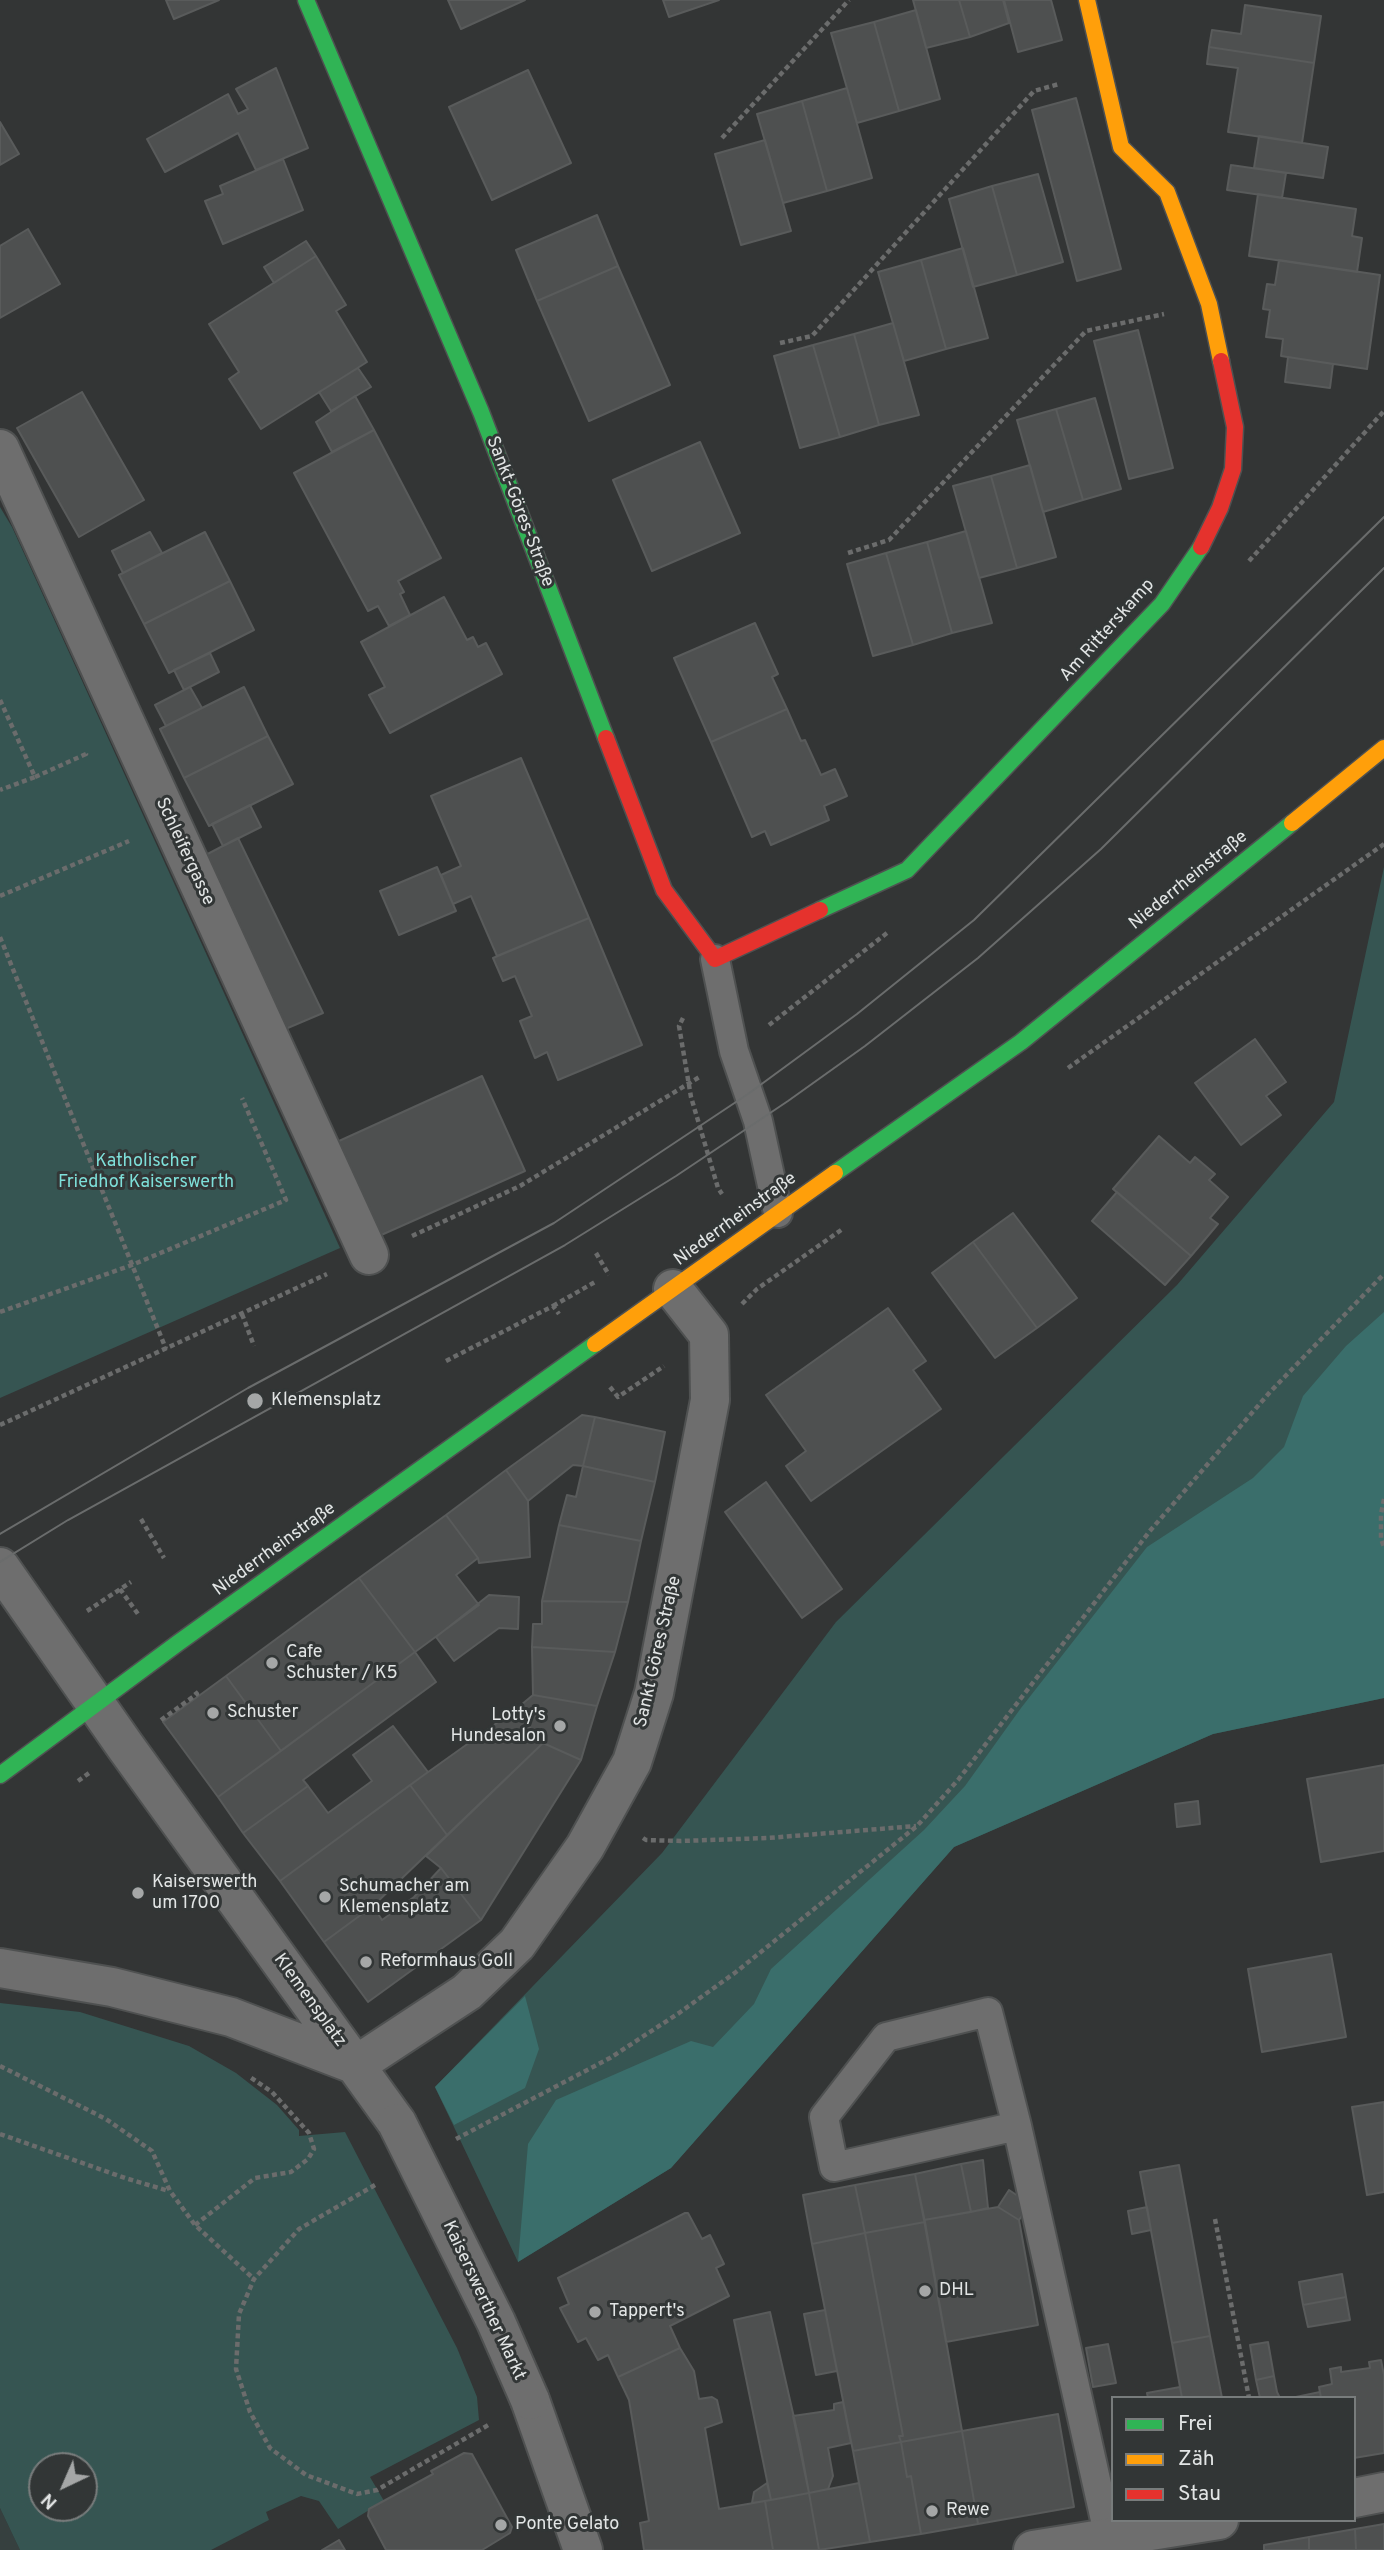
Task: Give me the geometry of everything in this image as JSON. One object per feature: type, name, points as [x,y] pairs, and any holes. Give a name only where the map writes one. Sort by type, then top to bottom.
[{"type":"street","name":"Sankt-Göres-Straße","points":[[306,0],[481,412],[664,890],[715,959]]},
{"type":"street","name":"Am Ritterskamp","points":[[715,959],[907,870],[1162,604],[1197,555],[1220,508],[1233,469],[1235,427],[1209,304],[1167,192],[1121,147],[1087,0]]},
{"type":"street","name":"Schleifergasse","points":[[0,449],[369,1255]]},
{"type":"street","name":"Niederrheinstraße","points":[[0,1775],[778,1213],[1020,1042],[1384,748]]},
{"type":"street","name":"Sankt Göres Straße","points":[[356,2065],[467,1992],[517,1944],[585,1847],[632,1762],[654,1693],[710,1400],[709,1335],[673,1289]]},
{"type":"street","name":"Klemensplatz","points":[[0,1567],[95,1704],[356,2065]]},
{"type":"street","name":"Klemensplatz","points":[[0,1968],[112,1987],[231,2017],[356,2065]]},
{"type":"street","name":"Kaiserswerther Markt","points":[[356,2065],[397,2123],[496,2322],[530,2400],[583,2550]]},
{"type":"street","points":[[1356,2498],[1384,2492]]},
{"type":"street","points":[[1033,2550],[1207,2522]]},
{"type":"lane","points":[[715,959],[734,1051],[758,1121],[778,1213]]},
{"type":"lane","points":[[1017,2126],[834,2167],[824,2117],[886,2038],[988,2012],[1017,2126],[1109,2538]]},
{"type":"path","points":[[722,138],[849,0]]},
{"type":"path","points":[[780,343],[811,336],[1034,91],[1104,72]]},
{"type":"path","points":[[848,553],[889,540],[1086,331],[1209,304]]},
{"type":"path","points":[[0,700],[35,777]]},
{"type":"path","points":[[0,790],[86,754],[80,742]]},
{"type":"path","points":[[0,896],[131,841]]},
{"type":"path","points":[[1228,955],[1384,844]]},
{"type":"path","points":[[0,937],[166,1349]]},
{"type":"path","points":[[0,1312],[132,1265],[286,1200],[242,1097]]},
{"type":"path","points":[[596,1253],[609,1275]]},
{"type":"path","points":[[444,2145],[610,2058],[679,2013],[736,1972],[917,1826],[958,1780],[1157,1522],[1270,1392],[1384,1274]]},
{"type":"path","points":[[242,1314],[254,1346]]},
{"type":"path","points":[[1384,1499],[1381,1514],[1381,1539],[1384,1547]]},
{"type":"path","points":[[141,1519],[164,1558]]},
{"type":"path","points":[[681,1841],[768,1838],[917,1826]]},
{"type":"path","points":[[0,2066],[106,2119],[152,2151],[170,2191],[195,2225],[254,2279]]},
{"type":"path","points":[[195,2225],[255,2178],[291,2172],[308,2159],[314,2149],[309,2133],[272,2092],[250,2077]]},
{"type":"path","points":[[0,2134],[170,2191]]},
{"type":"path","points":[[376,2184],[299,2230],[254,2279],[239,2314],[236,2370],[250,2412],[270,2448],[306,2475],[358,2494],[377,2490],[530,2400]]},
{"type":"path","points":[[1215,2219],[1248,2396]]},
{"type":"shaded area","points":[[1384,1312],[1384,1698],[1213,1734],[954,1847],[671,2168],[518,2262],[528,2144],[556,2100],[691,2041],[713,2047],[754,2004],[771,1969],[924,1830],[965,1786],[1021,1708],[1147,1547],[1253,1478],[1284,1447],[1303,1396],[1346,1346]]},
{"type":"shaded area","points":[[525,1996],[539,2049],[525,2088],[454,2125],[435,2087]]},
{"type":"shaded area","points":[[0,2508],[20,2550],[0,2550]]},
{"type":"green space","name":"Katholischer Friedhof Kaiserswerth","points":[[0,507],[12,527],[340,1248],[0,1398]]},
{"type":"green space","points":[[1384,867],[1384,1698],[1213,1734],[954,1847],[671,2168],[518,2262],[435,2087],[662,1853],[836,1622],[1177,1285],[1334,1102]]},
{"type":"green space","points":[[0,2003],[80,2012],[189,2046],[236,2073],[277,2105],[299,2130],[299,2136],[345,2132],[457,2348],[477,2397],[479,2420],[370,2477],[384,2501],[338,2529],[319,2501],[301,2496],[266,2512],[269,2520],[211,2550],[20,2550],[0,2508]]},
{"type":"building","points":[[166,0],[219,0],[174,19]]},
{"type":"building","points":[[448,0],[525,0],[461,29]]},
{"type":"building","points":[[663,0],[719,0],[669,17]]},
{"type":"building","points":[[913,0],[959,0],[970,37],[926,48]]},
{"type":"building","points":[[959,0],[1003,0],[1009,23],[970,37]]},
{"type":"building","points":[[1004,0],[1051,0],[1062,40],[1018,52]]},
{"type":"building","points":[[1245,5],[1321,16],[1314,63],[1209,47],[1212,30],[1241,34]]},
{"type":"building","points":[[916,10],[940,99],[899,111],[874,22]]},
{"type":"building","points":[[874,22],[899,111],[857,123],[831,33]]},
{"type":"building","points":[[1209,47],[1314,63],[1302,143],[1228,132],[1238,68],[1207,64]]},
{"type":"building","points":[[276,68],[308,148],[256,170],[238,133],[165,172],[147,139],[228,94],[238,114],[248,109],[236,89]]},
{"type":"building","points":[[528,70],[571,163],[492,200],[449,107]]},
{"type":"building","points":[[847,88],[872,178],[827,191],[802,101]]},
{"type":"building","points":[[1076,98],[1121,269],[1077,281],[1032,110]]},
{"type":"building","points":[[802,101],[827,191],[783,203],[757,114]]},
{"type":"building","points":[[0,122],[19,154],[0,165]]},
{"type":"building","points":[[1259,136],[1328,147],[1323,178],[1254,168]]},
{"type":"building","points":[[765,140],[791,231],[741,245],[715,154]]},
{"type":"building","points":[[283,159],[303,210],[223,244],[205,201],[223,194],[220,186]]},
{"type":"building","points":[[1231,165],[1286,173],[1282,198],[1227,190]]},
{"type":"building","points":[[1038,174],[1063,262],[1017,275],[992,186]]},
{"type":"building","points":[[992,186],[1017,275],[973,287],[949,199]]},
{"type":"building","points":[[1258,194],[1356,209],[1352,236],[1362,238],[1357,272],[1249,256]]},
{"type":"building","points":[[597,215],[618,266],[537,301],[516,250]]},
{"type":"building","points":[[28,229],[60,284],[0,318],[0,246]]},
{"type":"building","points":[[306,241],[316,256],[274,283],[264,267]]},
{"type":"building","points":[[963,248],[988,338],[946,349],[921,260]]},
{"type":"building","points":[[316,256],[346,305],[336,311],[367,362],[261,429],[229,379],[239,372],[209,324]]},
{"type":"building","points":[[921,260],[946,349],[904,361],[878,272]]},
{"type":"building","points":[[1279,260],[1380,275],[1367,369],[1281,356],[1283,339],[1266,337],[1270,310],[1263,309],[1267,284],[1275,285]]},
{"type":"building","points":[[618,266],[670,385],[589,421],[537,301]]},
{"type":"building","points":[[893,323],[919,415],[879,425],[854,334]]},
{"type":"building","points":[[1138,330],[1173,468],[1129,479],[1094,341]]},
{"type":"building","points":[[854,334],[879,425],[840,437],[813,345]]},
{"type":"building","points":[[813,345],[840,437],[800,448],[774,356]]},
{"type":"building","points":[[1288,357],[1333,364],[1330,388],[1285,382]]},
{"type":"building","points":[[358,368],[371,387],[331,411],[319,392]]},
{"type":"building","points":[[82,392],[144,500],[79,537],[17,428]]},
{"type":"building","points":[[355,396],[374,430],[332,452],[316,422]]},
{"type":"building","points":[[1095,398],[1121,489],[1083,500],[1056,409]]},
{"type":"building","points":[[1056,409],[1083,500],[1043,512],[1017,420]]},
{"type":"building","points":[[374,430],[441,558],[398,581],[404,592],[400,594],[410,615],[389,626],[378,606],[368,611],[294,473]]},
{"type":"building","points":[[700,442],[740,533],[652,571],[613,480]]},
{"type":"building","points":[[1030,465],[1056,557],[1017,568],[991,476]]},
{"type":"building","points":[[991,476],[1017,568],[979,578],[953,486]]},
{"type":"building","points":[[966,531],[992,623],[952,633],[927,542]]},
{"type":"building","points":[[150,532],[162,553],[123,573],[112,551]]},
{"type":"building","points":[[205,532],[230,581],[144,624],[119,575]]},
{"type":"building","points":[[927,542],[952,633],[913,645],[886,553]]},
{"type":"building","points":[[886,553],[913,645],[873,656],[847,564]]},
{"type":"building","points":[[230,581],[254,630],[169,673],[144,624]]},
{"type":"building","points":[[444,597],[467,640],[473,637],[478,647],[486,643],[502,674],[390,733],[369,695],[385,687],[361,642]]},
{"type":"building","points":[[755,623],[778,674],[772,677],[787,709],[711,742],[674,658]]},
{"type":"building","points":[[210,653],[219,672],[184,690],[174,670]]},
{"type":"building","points":[[190,687],[202,708],[166,726],[155,705]]},
{"type":"building","points":[[244,687],[268,736],[184,778],[160,729]]},
{"type":"building","points":[[787,709],[801,741],[805,740],[821,775],[835,769],[847,796],[824,806],[829,820],[771,845],[765,831],[752,837],[711,742]]},
{"type":"building","points":[[268,736],[293,784],[209,826],[184,778]]},
{"type":"building","points":[[521,758],[589,918],[497,956],[471,896],[453,904],[441,875],[461,866],[431,796]]},
{"type":"building","points":[[250,805],[261,827],[223,846],[212,824]]},
{"type":"building","points":[[238,838],[323,1013],[283,1030],[200,858]]},
{"type":"building","points":[[437,867],[456,911],[399,935],[380,891]]},
{"type":"building","points":[[589,918],[642,1045],[558,1080],[547,1052],[535,1058],[520,1021],[532,1016],[515,976],[503,981],[493,958]]},
{"type":"building","points":[[1255,1039],[1286,1082],[1266,1096],[1281,1115],[1241,1145],[1195,1083]]},
{"type":"building","points":[[482,1076],[525,1171],[370,1240],[328,1146]]},
{"type":"building","points":[[1159,1136],[1190,1163],[1195,1157],[1215,1174],[1209,1180],[1228,1197],[1210,1218],[1218,1224],[1191,1256],[1113,1189]]},
{"type":"building","points":[[1117,1192],[1191,1256],[1165,1285],[1092,1221]]},
{"type":"building","points":[[1013,1213],[1077,1298],[1037,1328],[973,1242]]},
{"type":"building","points":[[973,1242],[1037,1328],[995,1358],[932,1273]]},
{"type":"building","points":[[888,1308],[926,1361],[913,1370],[941,1409],[811,1501],[786,1466],[806,1451],[766,1395]]},
{"type":"building","points":[[582,1415],[595,1417],[583,1466],[573,1465],[528,1501],[506,1470]]},
{"type":"building","points":[[595,1417],[665,1432],[655,1482],[583,1466]]},
{"type":"building","points":[[583,1466],[655,1482],[641,1541],[559,1525],[567,1495],[576,1497]]},
{"type":"building","points":[[506,1470],[528,1501],[530,1557],[479,1563],[446,1515]]},
{"type":"building","points":[[766,1482],[842,1589],[802,1618],[725,1512]]},
{"type":"building","points":[[446,1515],[478,1558],[456,1575],[479,1605],[415,1652],[359,1578]]},
{"type":"building","points":[[559,1525],[641,1541],[628,1602],[542,1601]]},
{"type":"building","points":[[359,1578],[415,1652],[281,1751],[226,1676]]},
{"type":"building","points":[[489,1595],[519,1597],[518,1629],[499,1628],[454,1661],[436,1637]]},
{"type":"building","points":[[542,1601],[628,1602],[615,1652],[532,1647],[533,1624],[542,1624]]},
{"type":"building","points":[[532,1647],[615,1652],[597,1706],[533,1695]]},
{"type":"building","points":[[415,1652],[436,1682],[303,1780],[308,1786],[243,1833],[218,1797]]},
{"type":"building","points":[[226,1676],[281,1751],[218,1797],[163,1722]]},
{"type":"building","name":"Lotty's Hundesalon","points":[[533,1695],[597,1706],[581,1760],[543,1743],[515,1710]]},
{"type":"building","points":[[515,1710],[543,1743],[447,1835],[410,1785]]},
{"type":"building","points":[[393,1726],[428,1772],[280,1881],[243,1833],[308,1786],[328,1813],[372,1781],[353,1755]]},
{"type":"building","points":[[543,1743],[581,1760],[481,1920],[441,1868],[426,1856]]},
{"type":"building","points":[[1384,1765],[1384,1851],[1321,1862],[1307,1779]]},
{"type":"building","points":[[410,1785],[447,1835],[373,1906],[324,1942],[280,1881]]},
{"type":"building","points":[[1198,1801],[1200,1824],[1177,1827],[1175,1804]]},
{"type":"building","points":[[441,1868],[481,1920],[368,2002],[324,1942],[373,1906],[382,1920],[414,1897]]},
{"type":"building","points":[[1331,1954],[1346,2037],[1262,2052],[1248,1969]]},
{"type":"building","points":[[1384,2102],[1384,2192],[1367,2195],[1352,2107]]},
{"type":"building","points":[[983,2160],[988,2208],[971,2212],[961,2164]]},
{"type":"building","points":[[961,2164],[971,2212],[924,2220],[915,2174]]},
{"type":"building","points":[[1179,2165],[1210,2336],[1172,2343],[1140,2172]]},
{"type":"building","points":[[915,2174],[925,2222],[865,2233],[855,2185]]},
{"type":"building","points":[[855,2185],[865,2233],[812,2244],[803,2195]]},
{"type":"building","points":[[1009,2190],[1030,2204],[1019,2220],[998,2207]]},
{"type":"building","points":[[998,2207],[1019,2220],[1038,2325],[946,2342],[924,2220]]},
{"type":"building","points":[[1147,2207],[1151,2230],[1132,2234],[1128,2211]]},
{"type":"building","points":[[688,2213],[702,2239],[710,2235],[724,2264],[716,2268],[729,2296],[670,2326],[680,2348],[618,2377],[608,2355],[598,2360],[586,2338],[578,2342],[560,2308],[569,2304],[558,2278]]},
{"type":"building","points":[[925,2222],[962,2431],[901,2442],[899,2436],[903,2436],[865,2233]]},
{"type":"building","points":[[865,2233],[903,2436],[899,2436],[901,2442],[853,2451],[812,2244]]},
{"type":"building","points":[[1342,2274],[1346,2297],[1303,2305],[1299,2282]]},
{"type":"building","points":[[1346,2297],[1350,2320],[1308,2327],[1303,2305]]},
{"type":"building","points":[[825,2310],[837,2371],[816,2375],[804,2314]]},
{"type":"building","points":[[770,2312],[809,2493],[771,2500],[734,2320]]},
{"type":"building","points":[[1210,2336],[1222,2396],[1182,2396],[1172,2343]]},
{"type":"building","points":[[1268,2342],[1274,2376],[1256,2380],[1250,2345]]},
{"type":"building","points":[[1108,2344],[1116,2383],[1093,2387],[1086,2348]]},
{"type":"building","points":[[680,2348],[694,2371],[699,2399],[712,2397],[717,2400],[722,2422],[705,2428],[719,2509],[765,2501],[773,2550],[644,2550],[640,2523],[649,2521],[629,2400],[618,2377]]},
{"type":"building","points":[[1381,2360],[1384,2375],[1384,2453],[1356,2458],[1356,2396],[1321,2396],[1319,2387],[1332,2384],[1330,2369],[1341,2367],[1341,2372],[1370,2368],[1369,2362]]},
{"type":"building","points":[[1274,2376],[1279,2396],[1260,2396],[1256,2380]]},
{"type":"building","points":[[1180,2387],[1182,2396],[1148,2396],[1147,2393]]},
{"type":"building","points":[[1320,2392],[1321,2396],[1301,2396]]},
{"type":"building","points":[[843,2402],[851,2443],[828,2448],[833,2476],[828,2489],[809,2493],[793,2416],[834,2410],[834,2404]]},
{"type":"building","points":[[1058,2414],[1074,2507],[978,2524],[962,2431]]},
{"type":"building","points":[[962,2431],[978,2524],[921,2534],[911,2476],[907,2477],[901,2442]]},
{"type":"building","points":[[901,2442],[907,2477],[911,2476],[921,2534],[870,2542],[853,2451]]},
{"type":"building","points":[[464,2453],[472,2454],[512,2527],[510,2533],[482,2550],[386,2550],[368,2516],[369,2509],[433,2474],[431,2471]]},
{"type":"building","points":[[767,2483],[771,2500],[752,2503],[754,2492]]},
{"type":"building","points":[[859,2483],[870,2542],[819,2550],[809,2493]]},
{"type":"building","points":[[809,2493],[819,2550],[773,2550],[765,2501]]},
{"type":"building","points":[[1384,2524],[1384,2550],[1356,2550],[1355,2529]]},
{"type":"building","points":[[1355,2529],[1356,2550],[1309,2550],[1309,2537]]},
{"type":"building","points":[[1309,2537],[1309,2550],[1264,2550],[1264,2545]]},
{"type":"building","points":[[339,2540],[345,2550],[322,2550]]},
{"type":"tram line","points":[[0,1534],[248,1388],[554,1223],[748,1094],[857,1014],[974,920],[1384,517]]},
{"type":"tram line","points":[[0,1562],[68,1520],[565,1245],[676,1176],[865,1046],[978,958],[1101,849],[1384,568]]},
{"type":"traffic: fast","points":[[306,0],[481,412],[606,738]]},
{"type":"traffic: fast","points":[[820,910],[907,870],[1162,604],[1201,547]]},
{"type":"traffic: fast","points":[[835,1173],[1021,1042],[1292,823]]},
{"type":"traffic: fast","points":[[0,1775],[178,1643],[595,1344]]},
{"type":"traffic: slow","points":[[1087,0],[1121,147],[1167,192],[1209,304],[1221,361]]},
{"type":"traffic: slow","points":[[1292,823],[1384,748]]},
{"type":"traffic: slow","points":[[595,1344],[835,1173]]},
{"type":"traffic: jam","points":[[1201,547],[1220,508],[1233,469],[1235,427],[1221,361]]},
{"type":"traffic: jam","points":[[606,738],[664,890],[715,959],[820,910]]},
{"type":"place","name":"Klemensplatz","points":[[255,1401]]},
{"type":"place","name":"Cafe Schuster / K5","points":[[272,1663]]},
{"type":"place","name":"Schuster","points":[[213,1713]]},
{"type":"place","name":"Lotty's Hundesalon","points":[[560,1726]]},
{"type":"place","name":"Kaiserswerth um 1700","points":[[138,1893]]},
{"type":"place","name":"Schumacher am Klemensplatz","points":[[325,1897]]},
{"type":"place","name":"Reformhaus Goll","points":[[366,1962]]},
{"type":"place","name":"DHL","points":[[925,2291]]},
{"type":"place","name":"Tappert's","points":[[595,2312]]},
{"type":"place","name":"Rewe","points":[[932,2511]]},
{"type":"place","name":"Ponte Gelato","points":[[501,2525]]}]
